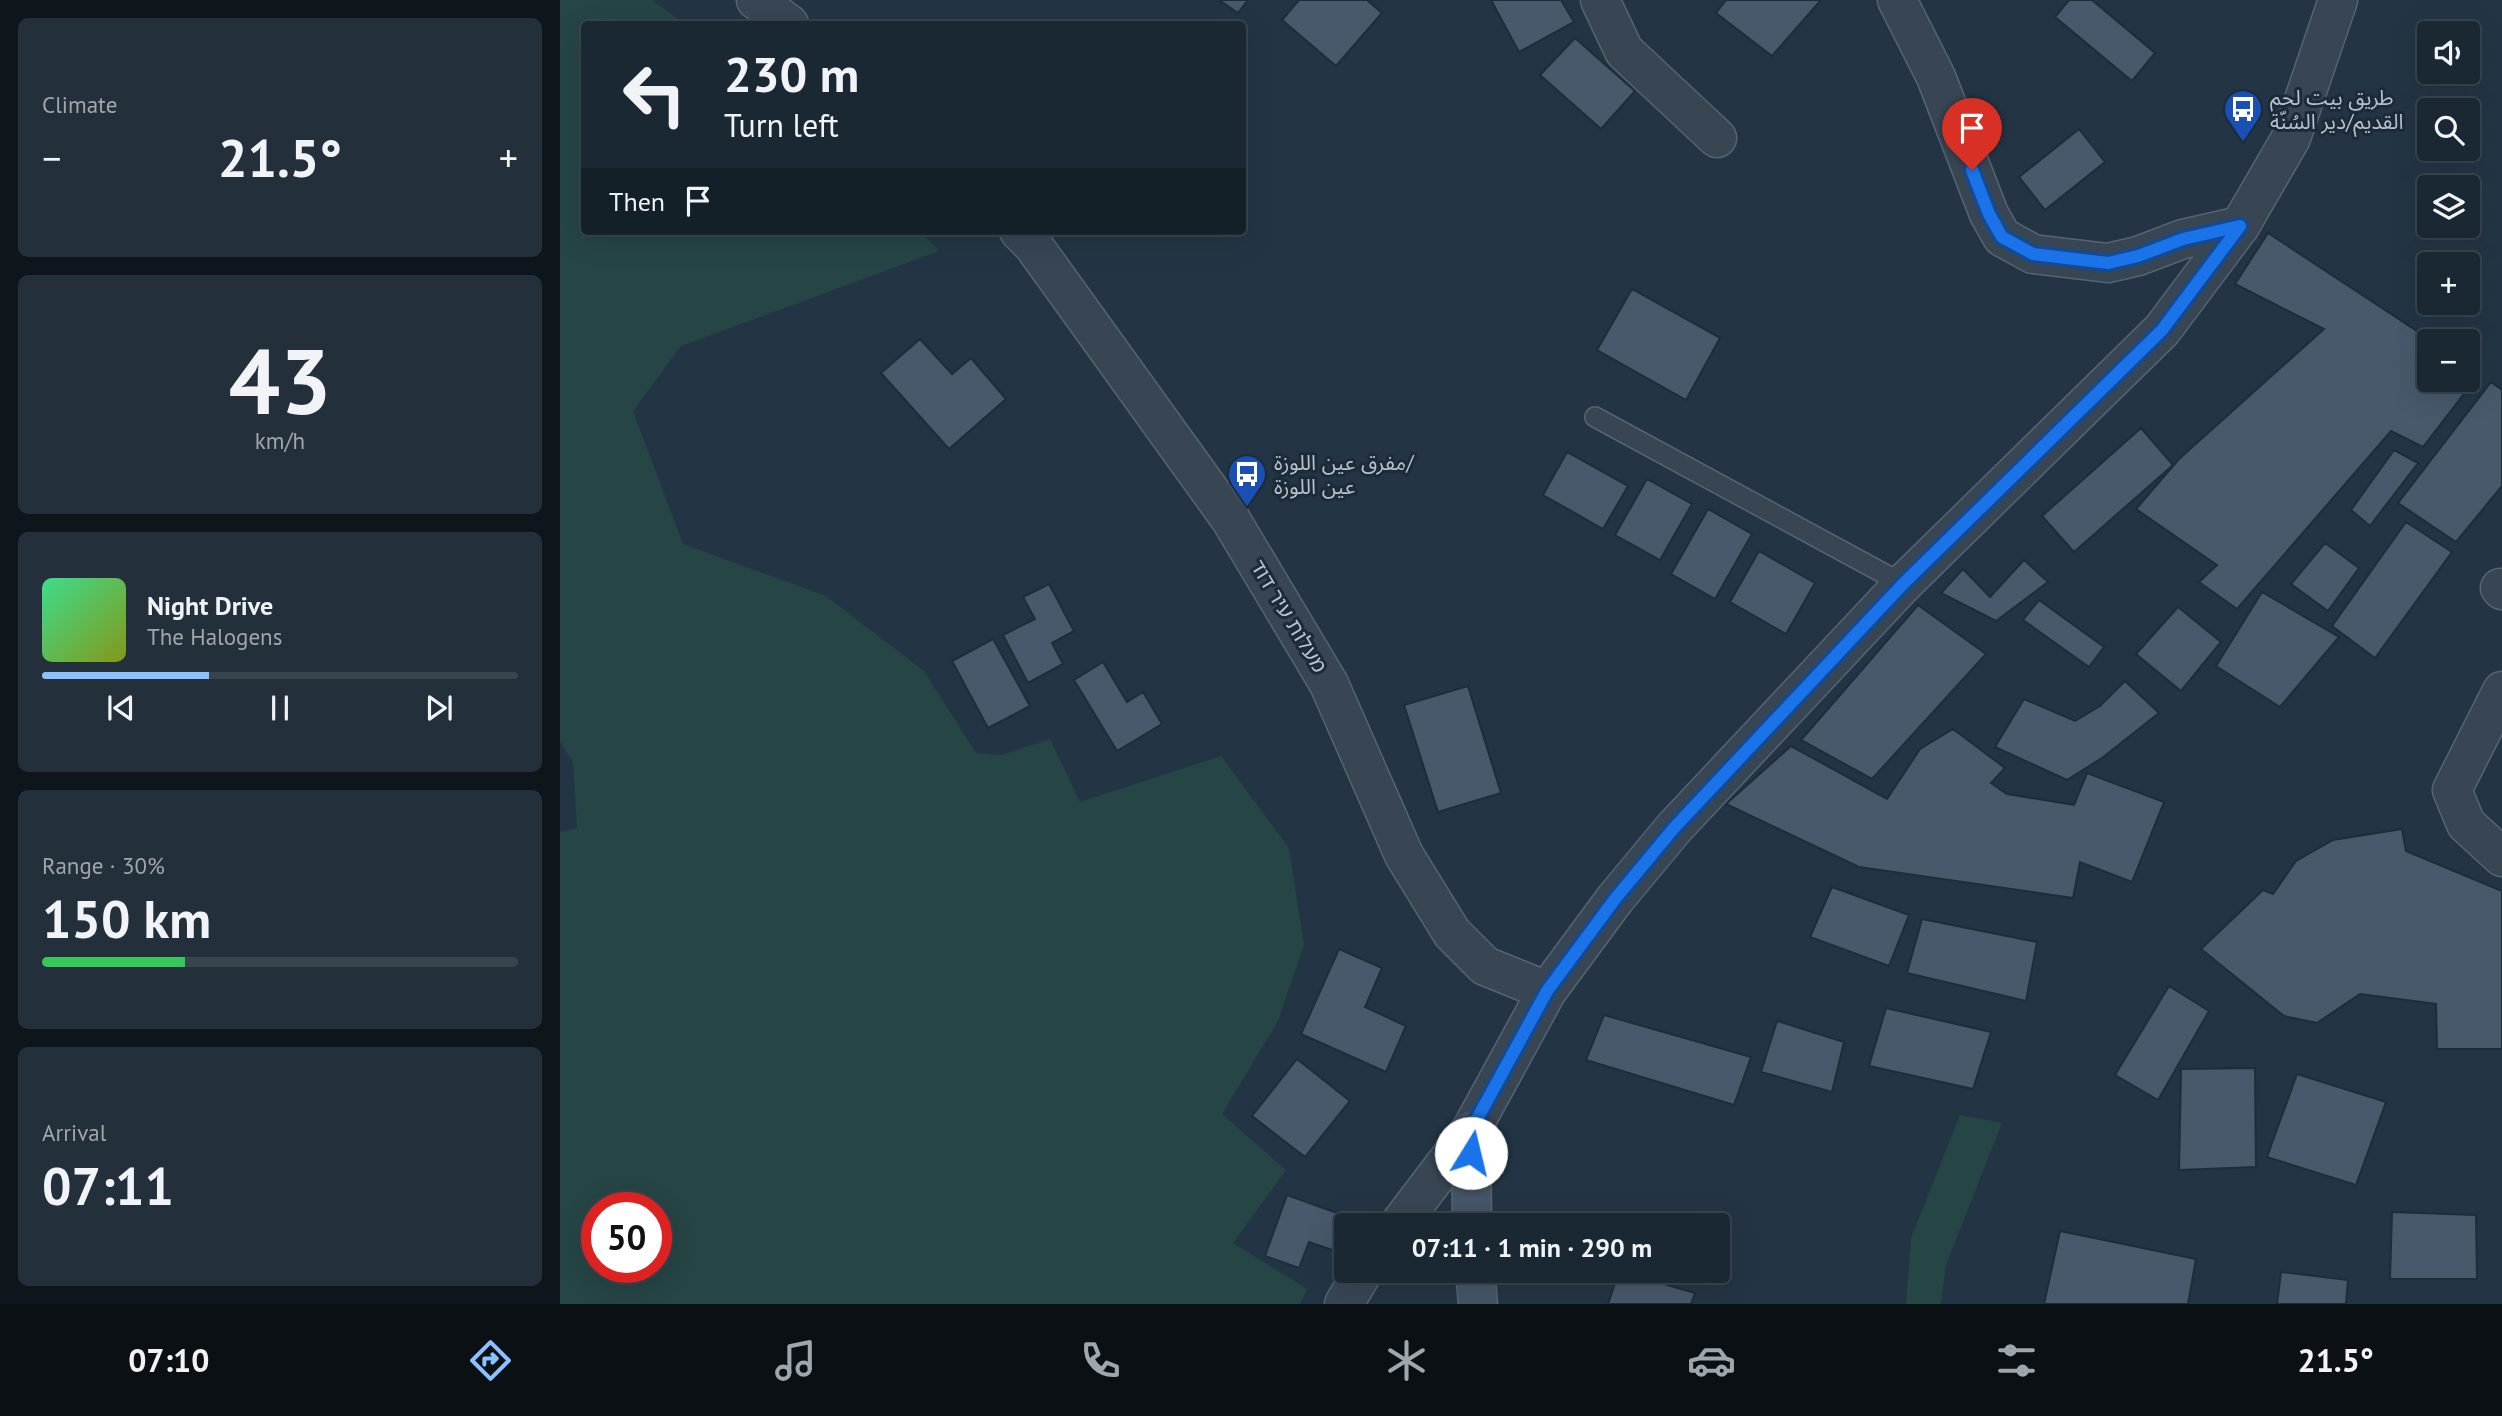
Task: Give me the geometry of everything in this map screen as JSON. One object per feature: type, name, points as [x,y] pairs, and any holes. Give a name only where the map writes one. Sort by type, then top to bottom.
[{"type":"main road","points":[[1471,1130],[1472,1213]]},
{"type":"main road","points":[[1476,1283],[1478,1304]]},
{"type":"street","points":[[756,0],[785,21]]},
{"type":"street","points":[[1600,0],[1624,51],[1717,138]]},
{"type":"street","points":[[1897,0],[1936,77],[1989,214],[2002,237],[2033,254],[2108,263],[2138,256],[2183,239],[2240,226]]},
{"type":"street","points":[[1408,1213],[1471,1130],[1547,991],[1615,899],[1674,828],[1903,584],[2162,330],[2240,226],[2291,138],[2338,0]]},
{"type":"street","name":"מעלות עיר דוד","points":[[1023,235],[1231,520],[1329,684],[1404,855],[1452,933],[1485,966],[1547,991]]},
{"type":"street","points":[[2502,691],[2452,790],[2466,824],[2502,857]]},
{"type":"street","points":[[1344,1304],[1356,1283]]},
{"type":"lane","points":[[1595,417],[1903,584]]},
{"type":"green space","points":[[560,0],[652,0],[681,21],[581,21],[581,235],[924,235],[939,251],[681,346],[633,411],[683,544],[826,596],[924,671],[976,753],[1001,755],[1050,739],[1080,802],[1221,756],[1289,848],[1304,945],[1278,1021],[1222,1114],[1286,1170],[1233,1243],[1307,1289],[1300,1304],[560,1304],[560,832],[577,828],[573,762],[560,742]]},
{"type":"green space","points":[[1960,1115],[2002,1123],[1946,1265],[1941,1304],[1906,1304],[1911,1238]]},
{"type":"building","points":[[1219,0],[1248,0],[1238,13]]},
{"type":"building","points":[[1299,0],[1367,0],[1382,13],[1336,66],[1282,20]]},
{"type":"building","points":[[1491,0],[1561,0],[1574,22],[1519,52]]},
{"type":"building","points":[[1726,0],[1821,0],[1772,56],[1716,13]]},
{"type":"building","points":[[2069,0],[2092,0],[2155,53],[2132,81],[2055,17]]},
{"type":"building","points":[[1575,38],[1635,91],[1601,129],[1540,75]]},
{"type":"building","points":[[2079,129],[2105,162],[2045,210],[2019,177]]},
{"type":"building","points":[[2268,233],[2417,331],[2417,392],[2465,392],[2423,447],[2391,431],[2237,609],[2199,582],[2217,565],[2136,509],[2179,459],[2324,329],[2235,284]]},
{"type":"building","points":[[1632,289],[1720,338],[1686,400],[1597,350]]},
{"type":"building","points":[[920,339],[952,374],[971,358],[1006,399],[949,449],[881,373]]},
{"type":"building","points":[[2491,382],[2502,390],[2502,486],[2456,542],[2398,503]]},
{"type":"building","points":[[2141,428],[2173,465],[2074,552],[2042,516]]},
{"type":"building","points":[[2394,450],[2418,463],[2370,526],[2351,510]]},
{"type":"building","points":[[1567,452],[1628,486],[1603,529],[1543,495]]},
{"type":"building","points":[[1647,479],[1692,504],[1660,560],[1615,535]]},
{"type":"building","points":[[1708,509],[1752,534],[1715,599],[1671,574]]},
{"type":"building","points":[[2406,522],[2452,552],[2375,658],[2332,626]]},
{"type":"building","points":[[2325,543],[2359,568],[2328,611],[2291,584]]},
{"type":"building","points":[[1759,551],[1815,583],[1786,634],[1730,602]]},
{"type":"building","points":[[2024,560],[2048,582],[1996,621],[1941,593],[1963,569],[1990,597]]},
{"type":"building","points":[[1049,584],[1074,631],[1052,643],[1063,664],[1028,683],[1003,635],[1035,619],[1023,597]]},
{"type":"building","points":[[2262,592],[2339,637],[2280,707],[2216,666]]},
{"type":"building","points":[[2039,600],[2104,647],[2089,667],[2023,620]]},
{"type":"building","points":[[1918,605],[1986,654],[1872,779],[1801,740]]},
{"type":"building","points":[[2178,607],[2221,642],[2181,691],[2136,654]]},
{"type":"building","points":[[993,639],[1030,706],[988,728],[952,661]]},
{"type":"building","points":[[1103,662],[1127,702],[1143,692],[1162,724],[1117,751],[1074,680]]},
{"type":"building","points":[[2125,681],[2159,713],[2102,758],[2067,780],[1995,747],[2024,699],[2075,721],[2100,706]]},
{"type":"building","points":[[1468,686],[1501,793],[1438,812],[1404,705]]},
{"type":"building","points":[[1953,729],[2005,768],[1991,783],[2007,794],[2074,805],[2087,773],[2164,802],[2132,882],[2080,862],[2073,898],[1859,867],[1726,804],[1791,746],[1887,799],[1920,749]]},
{"type":"building","points":[[2402,829],[2406,851],[2502,891],[2502,1049],[2437,1049],[2436,1004],[2360,994],[2317,1023],[2284,1016],[2201,949],[2263,890],[2273,894],[2296,861],[2333,840]]},
{"type":"building","points":[[1832,887],[1909,915],[1889,966],[1810,937]]},
{"type":"building","points":[[1922,919],[2037,942],[2026,1001],[1907,973]]},
{"type":"building","points":[[1339,949],[1382,968],[1365,1007],[1406,1026],[1386,1072],[1301,1034]]},
{"type":"building","points":[[2169,986],[2209,1011],[2158,1100],[2115,1075]]},
{"type":"building","points":[[1886,1008],[1991,1032],[1973,1089],[1869,1066]]},
{"type":"building","points":[[1604,1015],[1751,1057],[1734,1105],[1586,1060]]},
{"type":"building","points":[[1777,1021],[1844,1042],[1832,1092],[1761,1072]]},
{"type":"building","points":[[1297,1059],[1350,1101],[1305,1157],[1252,1116]]},
{"type":"building","points":[[2255,1068],[2256,1167],[2179,1170],[2181,1069]]},
{"type":"building","points":[[2297,1074],[2386,1102],[2356,1185],[2267,1157]]},
{"type":"building","points":[[1287,1195],[1337,1213],[1334,1213],[1334,1251],[1309,1242],[1299,1268],[1265,1256]]},
{"type":"building","points":[[2392,1212],[2476,1215],[2477,1279],[2390,1279]]},
{"type":"building","points":[[2060,1231],[2196,1259],[2188,1304],[2044,1304]]},
{"type":"building","points":[[2281,1272],[2348,1280],[2346,1304],[2277,1304]]},
{"type":"building","points":[[1615,1283],[1660,1283],[1695,1293],[1691,1304],[1608,1304]]},
{"type":"place","name":"طريق بيت لحم القديم/دير السُنّة","points":[[2243,143]]},
{"type":"place","name":"مفرق عين اللوزة/ عين اللوزة","points":[[1247,508]]},
{"type":"route","points":[[1471,1153],[1471,1130],[1547,991],[1615,899],[1674,828],[1903,584],[2162,330],[2240,226],[2183,239],[2138,256],[2108,263],[2071,261],[2033,254],[2002,237],[1989,214],[1972,170]]}]
